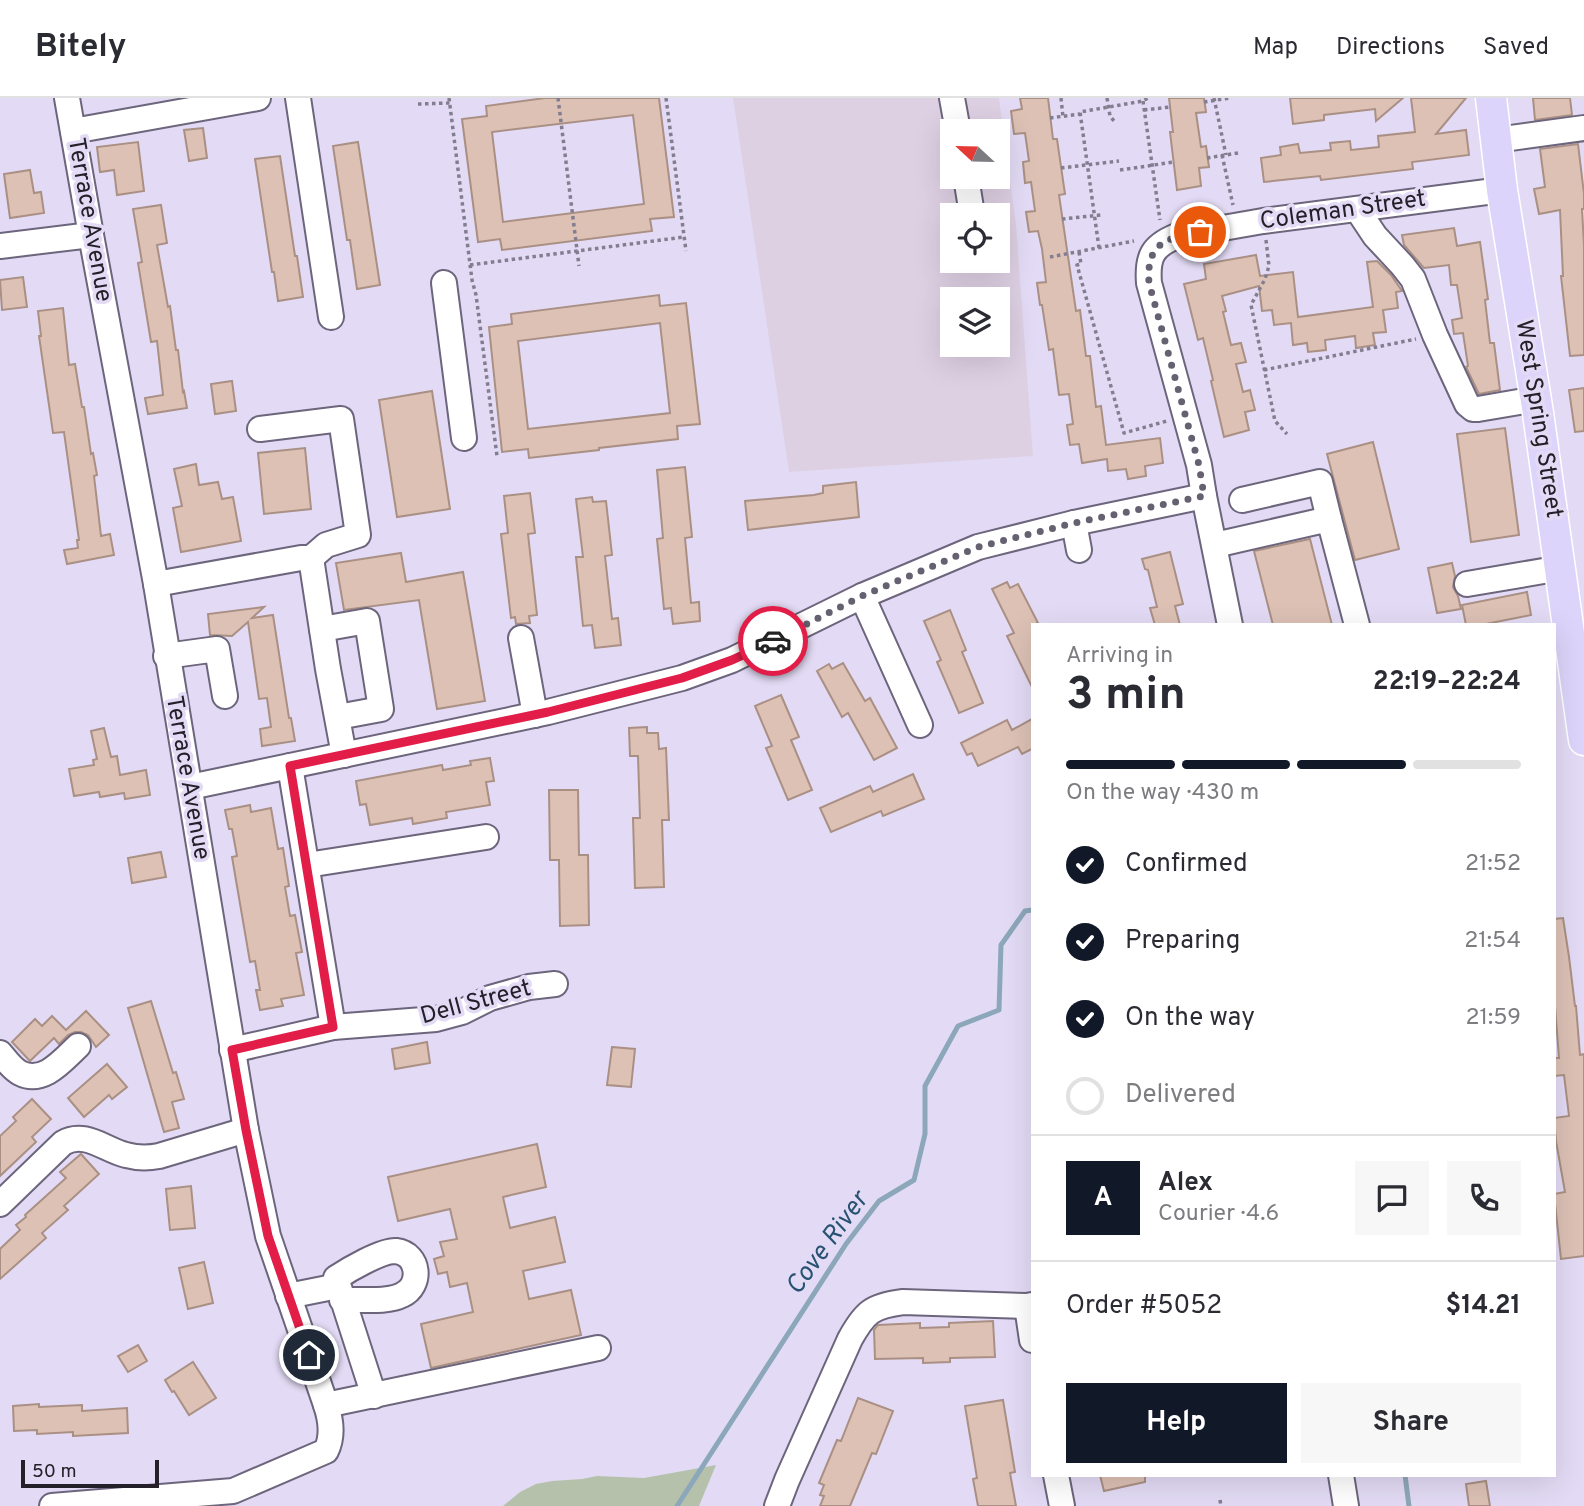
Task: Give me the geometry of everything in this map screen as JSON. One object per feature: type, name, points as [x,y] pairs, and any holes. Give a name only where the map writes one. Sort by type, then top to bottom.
[{"type":"main road","name":"West Spring Street","points":[[1491,98],[1502,190],[1536,399],[1583,731]]},
{"type":"street","name":"Terrace Avenue","points":[[52,1506],[233,1491],[326,1451],[330,1443],[331,1429],[326,1405],[268,1236],[246,1130],[156,584],[67,98]]},
{"type":"street","points":[[73,131],[258,98]]},
{"type":"street","points":[[299,98],[331,317]]},
{"type":"street","points":[[952,98],[956,119]]},
{"type":"street","points":[[1496,140],[1584,128]]},
{"type":"street","name":"Coleman Street","points":[[1166,240],[1256,222],[1502,190]]},
{"type":"street","points":[[1357,209],[1375,236],[1413,279],[1467,404],[1473,408],[1536,399]]},
{"type":"street","points":[[0,246],[90,235]]},
{"type":"street","points":[[1166,240],[1155,248],[1150,258],[1149,283],[1199,465],[1230,623]]},
{"type":"street","points":[[444,283],[464,438]]},
{"type":"street","points":[[156,584],[311,558],[326,545],[358,535],[341,419],[260,429]]},
{"type":"street","points":[[1242,500],[1320,482],[1356,623]]},
{"type":"street","points":[[190,787],[535,715],[668,682],[755,649],[862,596],[978,547],[1074,523],[1204,496]]},
{"type":"street","points":[[1214,545],[1329,519]]},
{"type":"street","points":[[1074,523],[1079,550]]},
{"type":"street","points":[[311,558],[344,755]]},
{"type":"street","points":[[1467,584],[1561,568]]},
{"type":"street","points":[[862,596],[920,725]]},
{"type":"street","points":[[322,629],[367,621],[381,709],[338,717]]},
{"type":"street","points":[[520,638],[535,715]]},
{"type":"street","points":[[166,656],[218,649],[225,696]]},
{"type":"street","points":[[290,766],[333,1027]]},
{"type":"street","points":[[307,865],[486,837]]},
{"type":"street","name":"Dell Street","points":[[232,1050],[333,1027],[436,1019],[462,1012],[490,998],[529,987],[555,984]]},
{"type":"street","points":[[0,1053],[18,1072],[37,1076],[53,1069],[78,1046]]},
{"type":"street","points":[[0,1204],[63,1143],[72,1139],[90,1140],[126,1156],[151,1157],[246,1130]]},
{"type":"street","points":[[288,1296],[340,1293],[374,1396]]},
{"type":"street","points":[[777,1506],[850,1339],[860,1321],[872,1310],[886,1304],[903,1302],[1030,1305],[1031,1322]]},
{"type":"street","points":[[326,1405],[598,1348]]},
{"type":"street","points":[[1056,1477],[1062,1506]]},
{"type":"street","points":[[1341,1477],[1346,1506]]},
{"type":"path","points":[[558,98],[579,266]]},
{"type":"path","points":[[666,98],[686,251]]},
{"type":"path","points":[[1061,98],[1063,117]]},
{"type":"path","points":[[1107,98],[1110,116],[1114,121]]},
{"type":"path","points":[[1050,118],[1148,98]]},
{"type":"path","points":[[1204,102],[1230,98]]},
{"type":"path","points":[[1214,99],[1234,209],[1256,222],[1269,266],[1251,305],[1275,421],[1287,433]]},
{"type":"path","points":[[418,104],[449,100],[471,280],[476,295],[497,456]]},
{"type":"path","points":[[1143,101],[1161,229],[1166,240]]},
{"type":"path","points":[[1144,110],[1170,107]]},
{"type":"path","points":[[1080,114],[1099,248]]},
{"type":"path","points":[[1207,158],[1238,153]]},
{"type":"path","points":[[1061,168],[1119,161]]},
{"type":"path","points":[[1120,170],[1174,162]]},
{"type":"path","points":[[1062,219],[1101,215]]},
{"type":"path","points":[[470,265],[684,237]]},
{"type":"path","points":[[1050,257],[1134,241]]},
{"type":"path","points":[[1079,251],[1081,264],[1077,265],[1124,433],[1186,416]]},
{"type":"path","points":[[1264,370],[1435,335]]},
{"type":"path","points":[[1220,1500],[1221,1506]]},
{"type":"shaded area","points":[[733,98],[999,98],[1002,119],[940,119],[940,189],[1010,189],[1010,180],[1016,224],[1033,456],[789,472]]},
{"type":"green space","points":[[716,1465],[699,1506],[503,1506],[520,1492],[536,1484],[597,1476],[644,1478]]},
{"type":"building","points":[[545,98],[659,98],[674,217],[650,219],[652,231],[502,250],[500,239],[478,242],[462,119],[487,116],[486,106]],"holes":[[[633,115],[644,204],[503,222],[492,132]]]},
{"type":"building","points":[[1020,98],[1048,98],[1053,139],[1057,139],[1065,194],[1059,195],[1076,311],[1080,310],[1086,356],[1090,356],[1096,407],[1101,406],[1106,445],[1160,438],[1163,463],[1145,466],[1146,476],[1128,479],[1126,469],[1108,471],[1107,459],[1082,463],[1079,444],[1070,445],[1067,425],[1073,424],[1069,394],[1059,395],[1053,349],[1049,350],[1040,305],[1037,283],[1046,282],[1042,249],[1038,231],[1029,232],[1026,212],[1035,211],[1031,182],[1025,183],[1023,162],[1029,161],[1025,133],[1014,134],[1011,111],[1022,109]]},
{"type":"building","points":[[1169,98],[1204,98],[1206,112],[1196,113],[1201,147],[1206,146],[1209,167],[1199,168],[1201,186],[1177,190]]},
{"type":"building","points":[[1290,98],[1403,98],[1376,121],[1375,109],[1324,115],[1324,120],[1293,124]]},
{"type":"building","points":[[1411,98],[1466,98],[1436,134],[1466,130],[1469,155],[1412,162],[1413,169],[1321,180],[1320,176],[1264,182],[1261,158],[1281,155],[1280,147],[1298,144],[1300,153],[1331,150],[1330,143],[1350,141],[1351,150],[1379,147],[1378,136],[1415,132]]},
{"type":"building","points":[[1533,98],[1570,98],[1572,115],[1535,120]]},
{"type":"building","points":[[203,128],[207,158],[189,161],[184,130]]},
{"type":"building","points":[[138,142],[144,191],[117,195],[114,170],[100,172],[97,147]]},
{"type":"building","points":[[358,142],[380,285],[357,289],[333,146]]},
{"type":"building","points":[[1578,144],[1584,194],[1584,355],[1570,356],[1561,276],[1560,210],[1539,214],[1534,189],[1545,187],[1540,149]]},
{"type":"building","points":[[280,156],[303,297],[278,301],[255,159]]},
{"type":"building","points":[[30,170],[34,193],[41,192],[44,213],[10,218],[4,174]]},
{"type":"building","points":[[161,205],[167,243],[157,245],[187,408],[148,414],[145,398],[163,395],[157,341],[151,342],[138,263],[142,262],[133,209]]},
{"type":"building","points":[[1454,228],[1457,246],[1480,242],[1488,299],[1485,300],[1490,343],[1494,343],[1500,390],[1479,394],[1466,367],[1463,333],[1454,334],[1452,320],[1462,318],[1457,285],[1451,285],[1449,265],[1424,268],[1404,245],[1402,235]]},
{"type":"building","points":[[1256,255],[1260,276],[1293,272],[1298,317],[1373,307],[1367,262],[1377,261],[1402,291],[1396,292],[1398,308],[1383,310],[1386,332],[1373,333],[1375,345],[1356,348],[1355,336],[1325,340],[1326,350],[1308,352],[1307,343],[1293,345],[1291,323],[1274,325],[1272,310],[1262,311],[1259,286],[1222,296],[1231,345],[1241,343],[1246,362],[1236,364],[1243,392],[1250,390],[1255,410],[1245,412],[1249,430],[1224,437],[1203,338],[1198,340],[1184,284],[1206,279],[1204,264]]},
{"type":"building","points":[[23,277],[27,307],[2,310],[0,280]]},
{"type":"building","points":[[659,295],[660,306],[686,303],[700,424],[677,426],[678,439],[529,458],[528,449],[502,452],[489,327],[512,324],[511,314]],"holes":[[[660,323],[670,413],[528,429],[518,341]]]},
{"type":"building","points":[[63,308],[69,365],[75,364],[97,475],[94,476],[101,536],[110,534],[114,555],[67,564],[64,550],[78,548],[79,540],[64,432],[53,433],[38,311]]},
{"type":"building","points":[[232,381],[236,411],[215,414],[211,384]]},
{"type":"building","points":[[1584,388],[1584,431],[1575,432],[1569,390]]},
{"type":"building","points":[[432,391],[450,509],[397,517],[379,400]]},
{"type":"building","points":[[1505,428],[1519,535],[1471,542],[1457,434]]},
{"type":"building","points":[[1373,442],[1399,549],[1355,560],[1327,454]]},
{"type":"building","points":[[305,448],[311,509],[264,514],[258,453]]},
{"type":"building","points":[[196,464],[199,485],[218,482],[222,499],[233,497],[241,541],[181,552],[173,508],[182,506],[174,469]]},
{"type":"building","points":[[685,467],[692,537],[685,538],[691,603],[699,602],[700,621],[673,624],[671,608],[664,609],[657,539],[663,538],[657,470]]},
{"type":"building","points":[[856,482],[859,517],[748,530],[745,501],[814,495],[823,493],[823,486]]},
{"type":"building","points":[[530,493],[535,533],[528,534],[537,615],[529,616],[530,623],[516,624],[515,617],[511,618],[501,534],[508,533],[504,496]]},
{"type":"building","points":[[592,497],[593,502],[606,501],[612,555],[605,556],[612,619],[618,618],[621,645],[595,648],[592,625],[583,626],[576,557],[583,557],[576,499]]},
{"type":"building","points":[[1310,539],[1331,623],[1272,623],[1254,551]]},
{"type":"building","points":[[1170,552],[1183,604],[1175,606],[1179,623],[1154,623],[1150,608],[1157,607],[1148,570],[1145,569],[1142,559]]},
{"type":"building","points":[[401,553],[406,582],[463,572],[485,701],[437,709],[419,600],[344,610],[336,563]]},
{"type":"building","points":[[1452,563],[1455,576],[1453,587],[1461,609],[1437,613],[1428,568]]},
{"type":"building","points":[[1007,582],[1010,588],[1018,584],[1038,623],[1031,623],[1031,685],[1007,636],[1014,633],[992,589]]},
{"type":"building","points":[[1527,592],[1531,615],[1491,623],[1466,623],[1462,605]]},
{"type":"building","points":[[264,607],[252,618],[273,615],[295,741],[262,746],[260,729],[271,727],[267,698],[259,699],[248,622],[232,636],[210,635],[208,614]]},
{"type":"building","points":[[950,610],[966,650],[962,652],[983,703],[959,713],[937,662],[941,660],[924,621]]},
{"type":"building","points":[[843,663],[865,701],[870,698],[897,748],[874,760],[848,713],[842,717],[817,671],[829,664],[832,669]]},
{"type":"building","points":[[781,695],[799,737],[791,740],[812,790],[788,800],[766,748],[772,746],[755,706]]},
{"type":"building","points":[[1007,720],[1012,730],[1031,720],[1031,750],[1022,754],[1018,747],[978,766],[972,753],[967,755],[961,743]]},
{"type":"building","points":[[647,727],[647,733],[658,733],[659,749],[666,748],[669,820],[662,820],[664,887],[635,888],[633,818],[640,818],[638,756],[630,756],[629,728]]},
{"type":"building","points":[[104,728],[111,757],[117,756],[120,775],[146,770],[150,795],[125,799],[124,793],[100,797],[99,792],[74,796],[69,769],[94,765],[93,760],[97,759],[91,731]]},
{"type":"building","points":[[490,758],[494,781],[486,782],[490,805],[446,812],[447,818],[413,824],[412,818],[370,825],[366,804],[360,805],[356,781],[442,765],[443,770]]},
{"type":"building","points":[[913,774],[924,799],[883,816],[881,811],[831,832],[820,808],[870,786],[873,792]]},
{"type":"building","points":[[549,790],[578,790],[579,855],[588,855],[589,925],[560,926],[559,860],[550,860]]},
{"type":"building","points":[[250,805],[251,812],[271,808],[278,849],[283,848],[290,916],[295,915],[302,952],[296,953],[304,995],[281,999],[283,1006],[260,1010],[255,961],[250,962],[232,857],[237,856],[225,810]]},
{"type":"building","points":[[161,852],[166,877],[132,883],[128,858]]},
{"type":"building","points":[[1563,918],[1580,1055],[1584,1054],[1584,1256],[1561,1259],[1556,1194],[1565,1192],[1556,1141],[1556,1118],[1569,1116],[1564,1075],[1556,1076],[1556,1058],[1559,1058],[1556,1019],[1556,919]]},
{"type":"building","points":[[151,1001],[173,1073],[176,1072],[184,1099],[172,1102],[179,1128],[164,1132],[128,1008]]},
{"type":"building","points":[[86,1011],[109,1035],[96,1047],[88,1035],[75,1032],[59,1044],[54,1038],[30,1061],[12,1042],[35,1019],[42,1026],[52,1016],[66,1030]]},
{"type":"building","points":[[427,1042],[430,1063],[395,1069],[392,1049]]},
{"type":"building","points":[[612,1047],[635,1049],[631,1087],[607,1085]]},
{"type":"building","points":[[107,1064],[127,1087],[112,1099],[109,1095],[84,1117],[68,1098]]},
{"type":"building","points":[[32,1099],[51,1119],[32,1137],[36,1142],[0,1176],[0,1136],[16,1121],[13,1117]]},
{"type":"building","points":[[537,1144],[546,1187],[503,1197],[510,1228],[555,1217],[565,1262],[523,1271],[529,1299],[571,1290],[581,1335],[431,1368],[421,1324],[473,1312],[467,1283],[450,1287],[447,1272],[438,1274],[434,1259],[444,1256],[440,1242],[457,1239],[450,1209],[398,1221],[388,1177]]},
{"type":"building","points":[[81,1154],[99,1174],[64,1206],[68,1210],[42,1233],[46,1238],[0,1279],[0,1249],[20,1230],[16,1225],[25,1215],[66,1178],[60,1172]]},
{"type":"building","points":[[191,1186],[195,1228],[170,1230],[166,1189]]},
{"type":"building","points":[[204,1262],[213,1303],[188,1309],[179,1268]]},
{"type":"building","points":[[993,1321],[995,1357],[950,1358],[950,1362],[923,1363],[923,1358],[875,1359],[874,1330],[878,1325],[920,1323],[920,1328],[949,1327],[949,1323]]},
{"type":"building","points":[[138,1345],[147,1361],[128,1372],[118,1356]]},
{"type":"building","points":[[193,1362],[216,1398],[189,1415],[165,1380]]},
{"type":"building","points":[[858,1398],[893,1411],[876,1454],[872,1453],[850,1506],[820,1506],[824,1485],[819,1483],[837,1440],[841,1441]]},
{"type":"building","points":[[1003,1400],[1015,1472],[1010,1473],[1016,1506],[978,1506],[973,1479],[977,1478],[965,1406]]},
{"type":"building","points":[[39,1404],[39,1407],[82,1405],[82,1411],[127,1408],[128,1433],[73,1436],[73,1432],[37,1434],[37,1430],[14,1431],[13,1406]]},
{"type":"building","points":[[1100,1477],[1145,1477],[1145,1482],[1104,1491]]},
{"type":"building","points":[[1486,1481],[1490,1506],[1469,1506],[1466,1484]]},
{"type":"waterway","name":"Cove River","points":[[677,1506],[846,1244],[879,1201],[914,1180],[925,1134],[925,1086],[958,1026],[999,1010],[1001,945],[1025,911],[1031,910]]},
{"type":"waterway","name":"Cove River","points":[[1405,1477],[1409,1506]]},
{"type":"way so far","points":[[773,641],[862,596],[978,547],[1074,523],[1204,496],[1199,465],[1148,271],[1155,248],[1177,236],[1200,232]]},
{"type":"route","points":[[309,1355],[268,1236],[232,1050],[333,1027],[290,766],[548,712],[682,678],[732,660],[773,641]]}]
